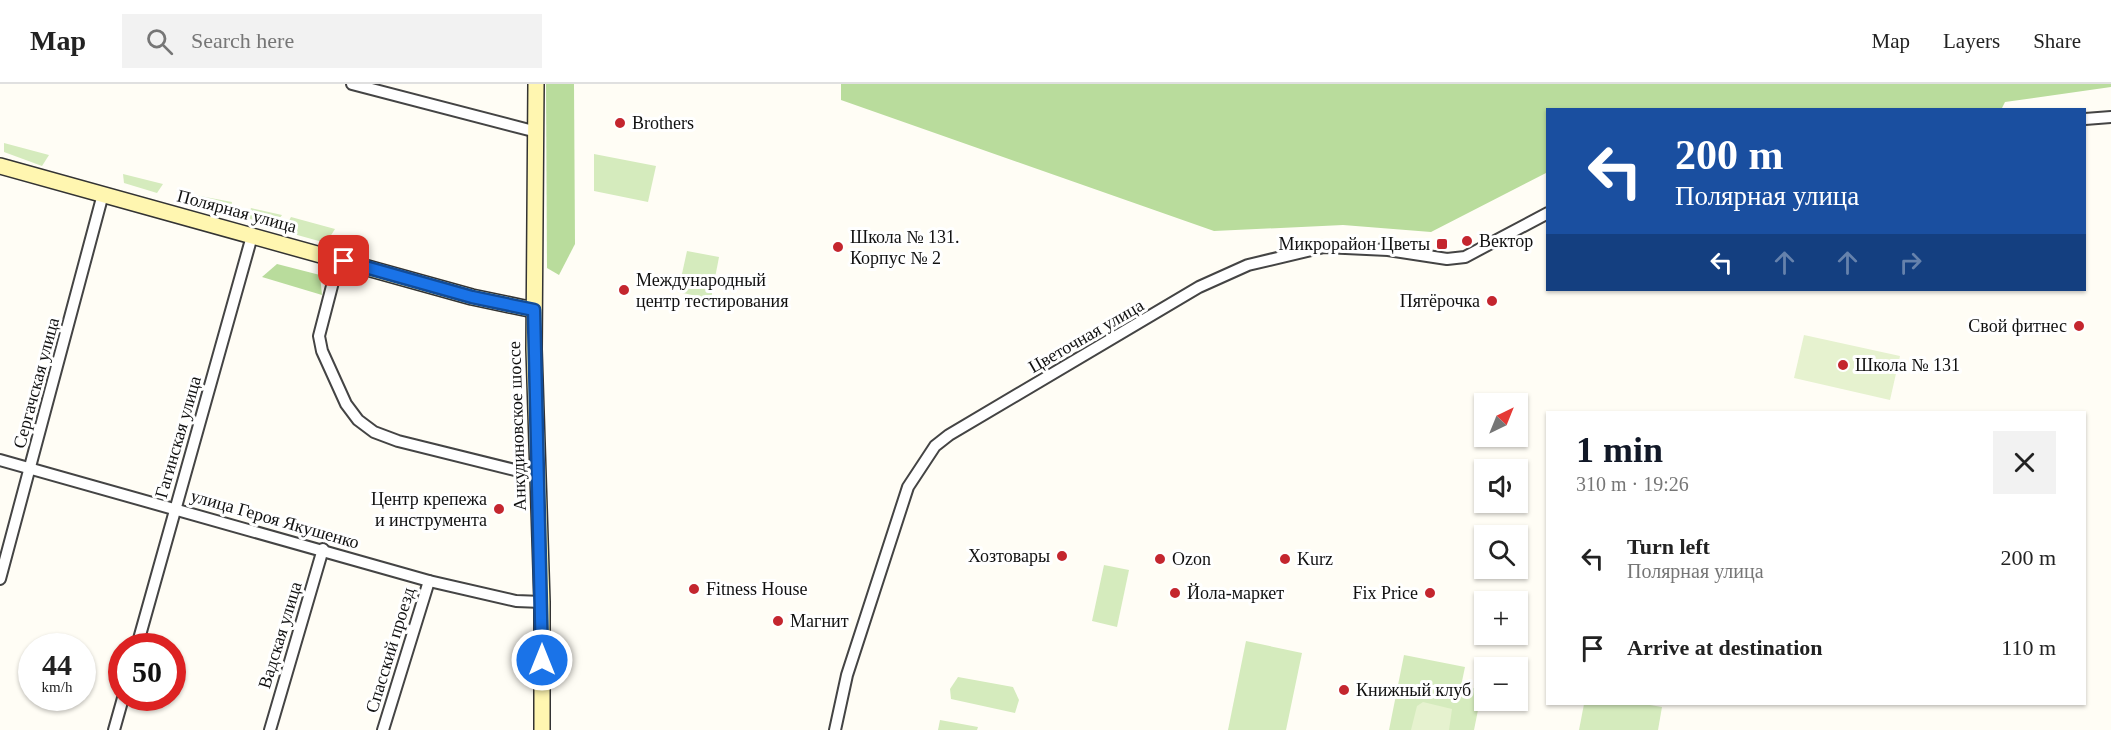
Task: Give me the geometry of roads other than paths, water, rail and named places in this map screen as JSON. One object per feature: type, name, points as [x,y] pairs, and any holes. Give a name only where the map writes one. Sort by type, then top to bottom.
[{"type":"main road","name":"Анкудиновское шоссе","points":[[537,84],[534,310],[542,602],[542,730]]},
{"type":"main road","name":"Полярная улица","points":[[0,166],[472,297],[534,310]]},
{"type":"street","points":[[352,84],[385,88],[537,132]]},
{"type":"street","points":[[2086,119],[2111,117]]},
{"type":"street","name":"Сергачская улица","points":[[0,579],[103,194]]},
{"type":"street","name":"Цветочная улица","points":[[835,730],[848,675],[908,487],[936,446],[949,435],[1199,287],[1239,269],[1324,247],[1389,250],[1447,259],[1466,257],[1546,214]]},
{"type":"street","name":"Гагинская улица","points":[[141,633],[252,236]]},
{"type":"street","points":[[339,259],[319,336],[322,351],[346,404],[358,420],[374,432],[399,441],[539,476]]},
{"type":"street","name":"улица Героя Якушенко","points":[[0,460],[175,507],[429,581],[516,601],[542,602]]},
{"type":"street","name":"Вадская улица","points":[[270,730],[323,549]]},
{"type":"street","name":"Спасский проезд","points":[[382,730],[429,581]]},
{"type":"street","points":[[114,730],[119,711]]},
{"type":"place","name":"Brothers","points":[[620,123]]},
{"type":"place","name":"Вектор","points":[[1467,241]]},
{"type":"place","name":"Микрорайон Цветы","points":[[1442,244]]},
{"type":"place","name":"Школа № 131. Корпус № 2","points":[[838,247]]},
{"type":"place","name":"Международный центр тестирования","points":[[624,290]]},
{"type":"place","name":"Пятёрочка","points":[[1492,301]]},
{"type":"place","name":"Свой фитнес","points":[[2079,326]]},
{"type":"place","name":"Школа № 131","points":[[1843,365]]},
{"type":"place","name":"Центр крепежа и инструмента","points":[[499,509]]},
{"type":"place","name":"Хозтовары","points":[[1062,556]]},
{"type":"place","name":"Ozon","points":[[1160,559]]},
{"type":"place","name":"Kurz","points":[[1285,559]]},
{"type":"place","name":"Fitness House","points":[[694,589]]},
{"type":"place","name":"Йола-маркет","points":[[1175,593]]},
{"type":"place","name":"Fix Price","points":[[1430,593]]},
{"type":"place","name":"Магнит","points":[[778,621]]},
{"type":"place","name":"Книжный клуб","points":[[1344,690]]}]
